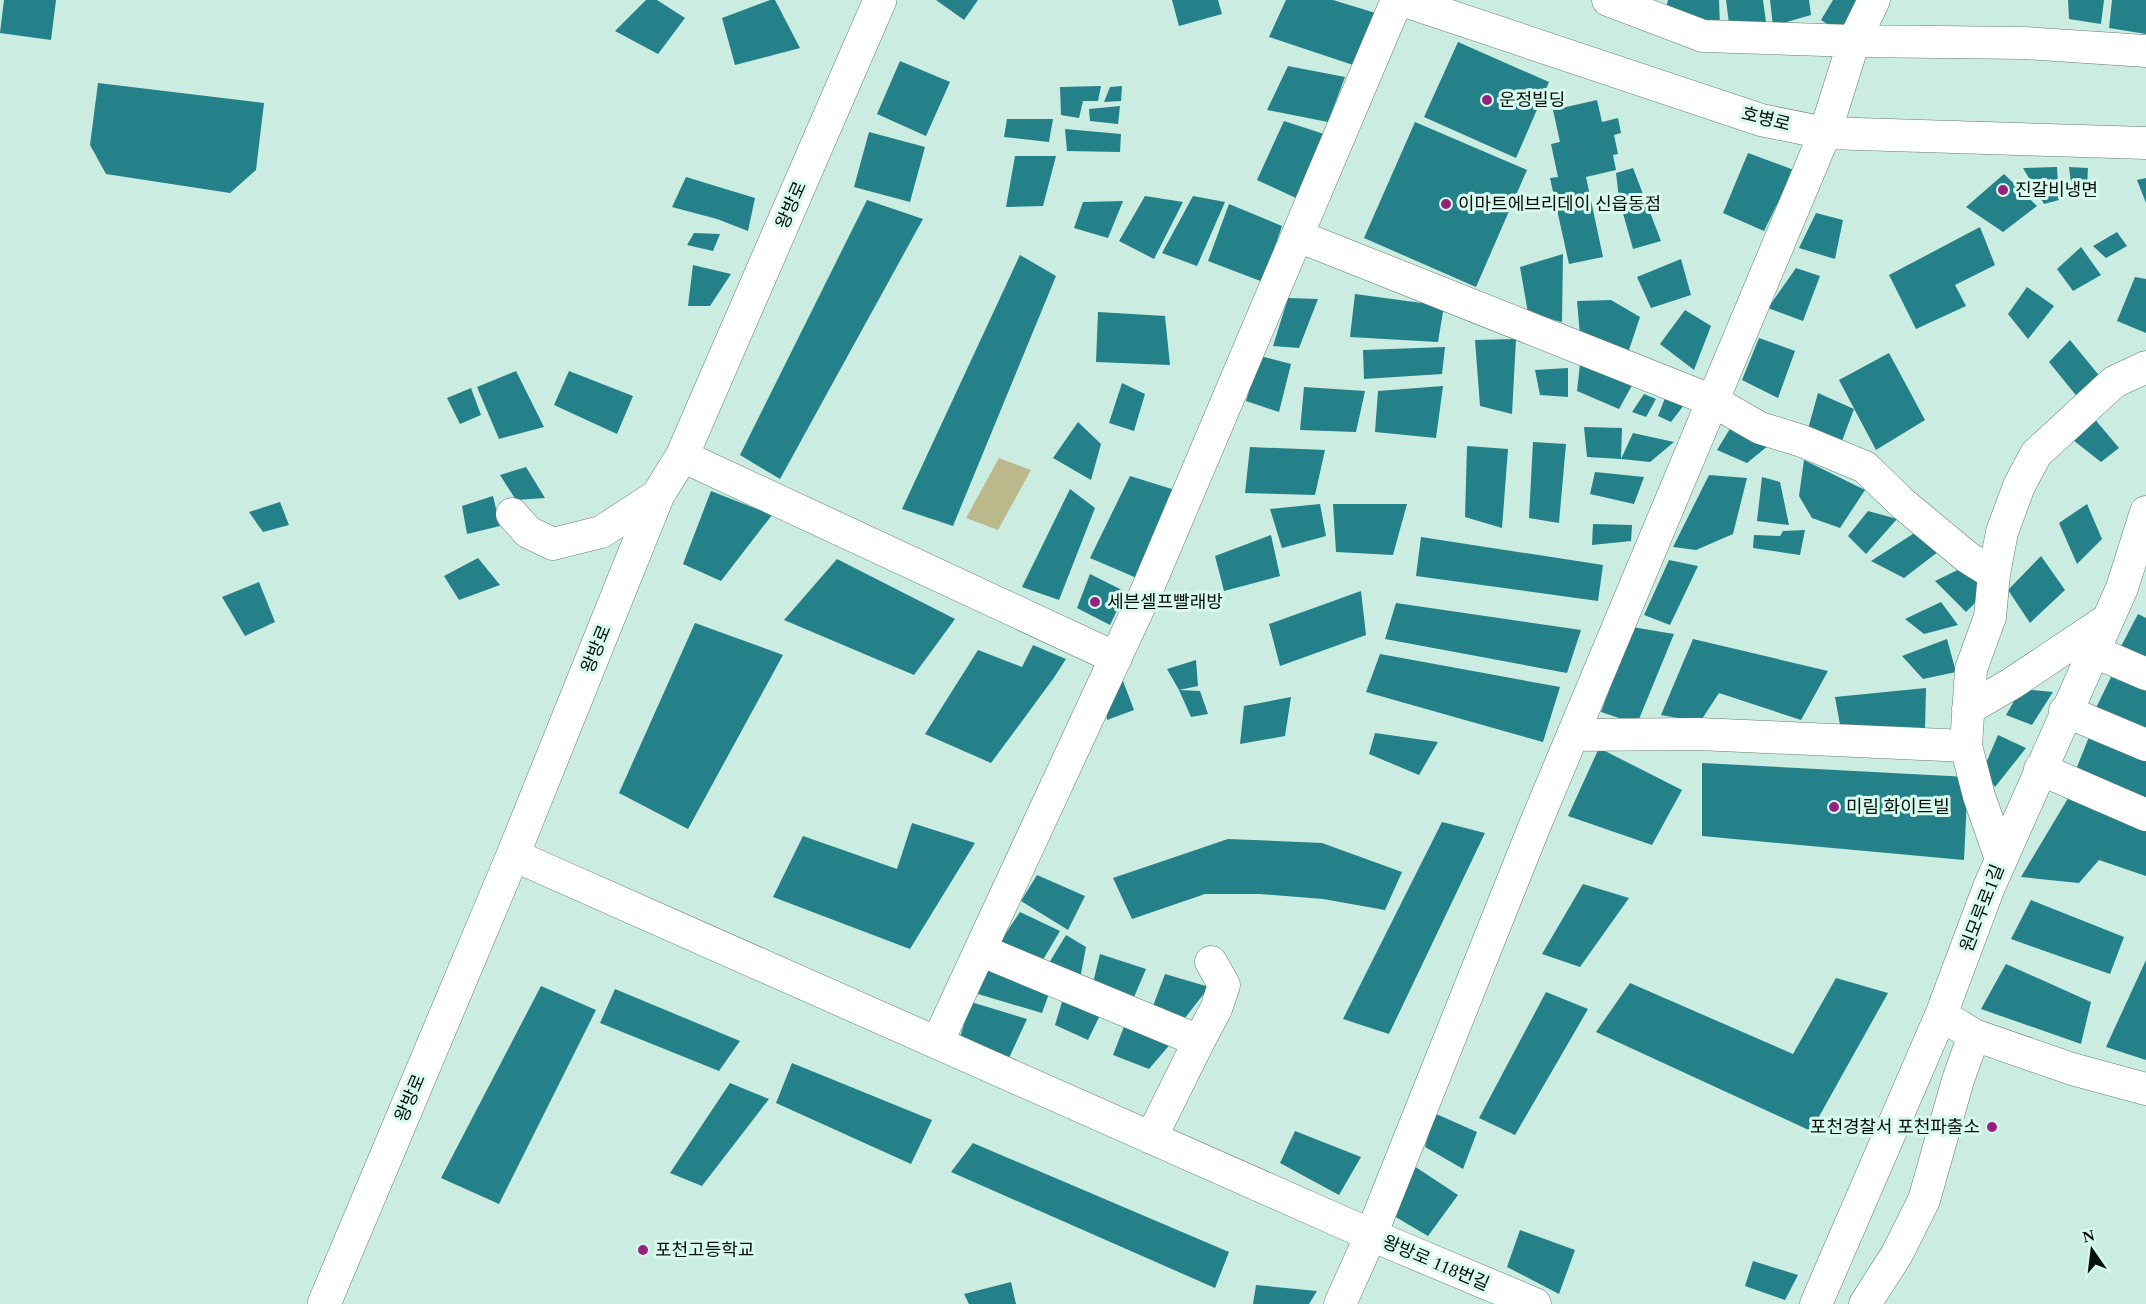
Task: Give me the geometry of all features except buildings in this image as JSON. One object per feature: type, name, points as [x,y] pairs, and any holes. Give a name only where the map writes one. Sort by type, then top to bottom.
[{"type":"main road","name":"왕방로","points":[[324,1304],[513,855],[658,495],[682,456],[880,0]]},
{"type":"street","points":[[937,1043],[1152,579],[1397,0]]},
{"type":"street","name":"호병로","points":[[1402,0],[1761,120],[1826,133],[2146,142]]},
{"type":"street","points":[[1608,0],[1703,36],[2024,43],[2146,51]]},
{"type":"street","points":[[1340,1304],[1371,1235],[1530,836],[1826,133],[1854,41],[1874,0]]},
{"type":"street","points":[[1298,236],[1713,401],[1760,428],[1802,441],[1865,467],[1902,503],[1967,557],[1994,573]]},
{"type":"street","points":[[2001,859],[1979,796],[1966,746],[1971,669],[1990,617],[1994,573],[2002,532],[2019,486],[2036,454],[2114,382],[2146,367]]},
{"type":"street","points":[[682,456],[1116,658]]},
{"type":"street","points":[[512,514],[528,532],[553,544],[601,532],[658,495]]},
{"type":"street","name":"원모루로1길","points":[[1816,1304],[1941,1015],[2001,859],[2065,711],[2107,620],[2134,595],[2146,512]]},
{"type":"street","points":[[1968,709],[2011,684],[2107,620]]},
{"type":"street","points":[[2093,651],[2146,674]]},
{"type":"street","points":[[2065,711],[2146,745]]},
{"type":"street","points":[[1572,735],[1699,734],[1966,746]]},
{"type":"street","points":[[2040,769],[2146,815]]},
{"type":"street","name":"왕방로 118번길","points":[[513,855],[1371,1235],[1535,1304]]},
{"type":"street","points":[[980,950],[1199,1041]]},
{"type":"street","points":[[1151,1138],[1216,1009],[1224,985],[1211,962]]},
{"type":"street","points":[[1941,1015],[1974,1035],[2072,1069],[2146,1089]]},
{"type":"street","points":[[1864,1304],[1897,1254],[1924,1200],[1958,1080],[1974,1035]]},
{"type":"shaded area","points":[[999,458],[1031,470],[998,530],[966,518]]},
{"type":"place","name":"운정빌딩","points":[[1487,100]]},
{"type":"place","name":"진갈비냉면","points":[[2003,190]]},
{"type":"place","name":"이마트에브리데이 신읍동점","points":[[1446,204]]},
{"type":"place","name":"세븐셀프빨래방","points":[[1095,602]]},
{"type":"place","name":"미림 화이트빌","points":[[1834,807]]},
{"type":"place","name":"포천경찰서 포천파출소","points":[[1992,1127]]},
{"type":"place","name":"포천고등학교","points":[[643,1250]]}]
